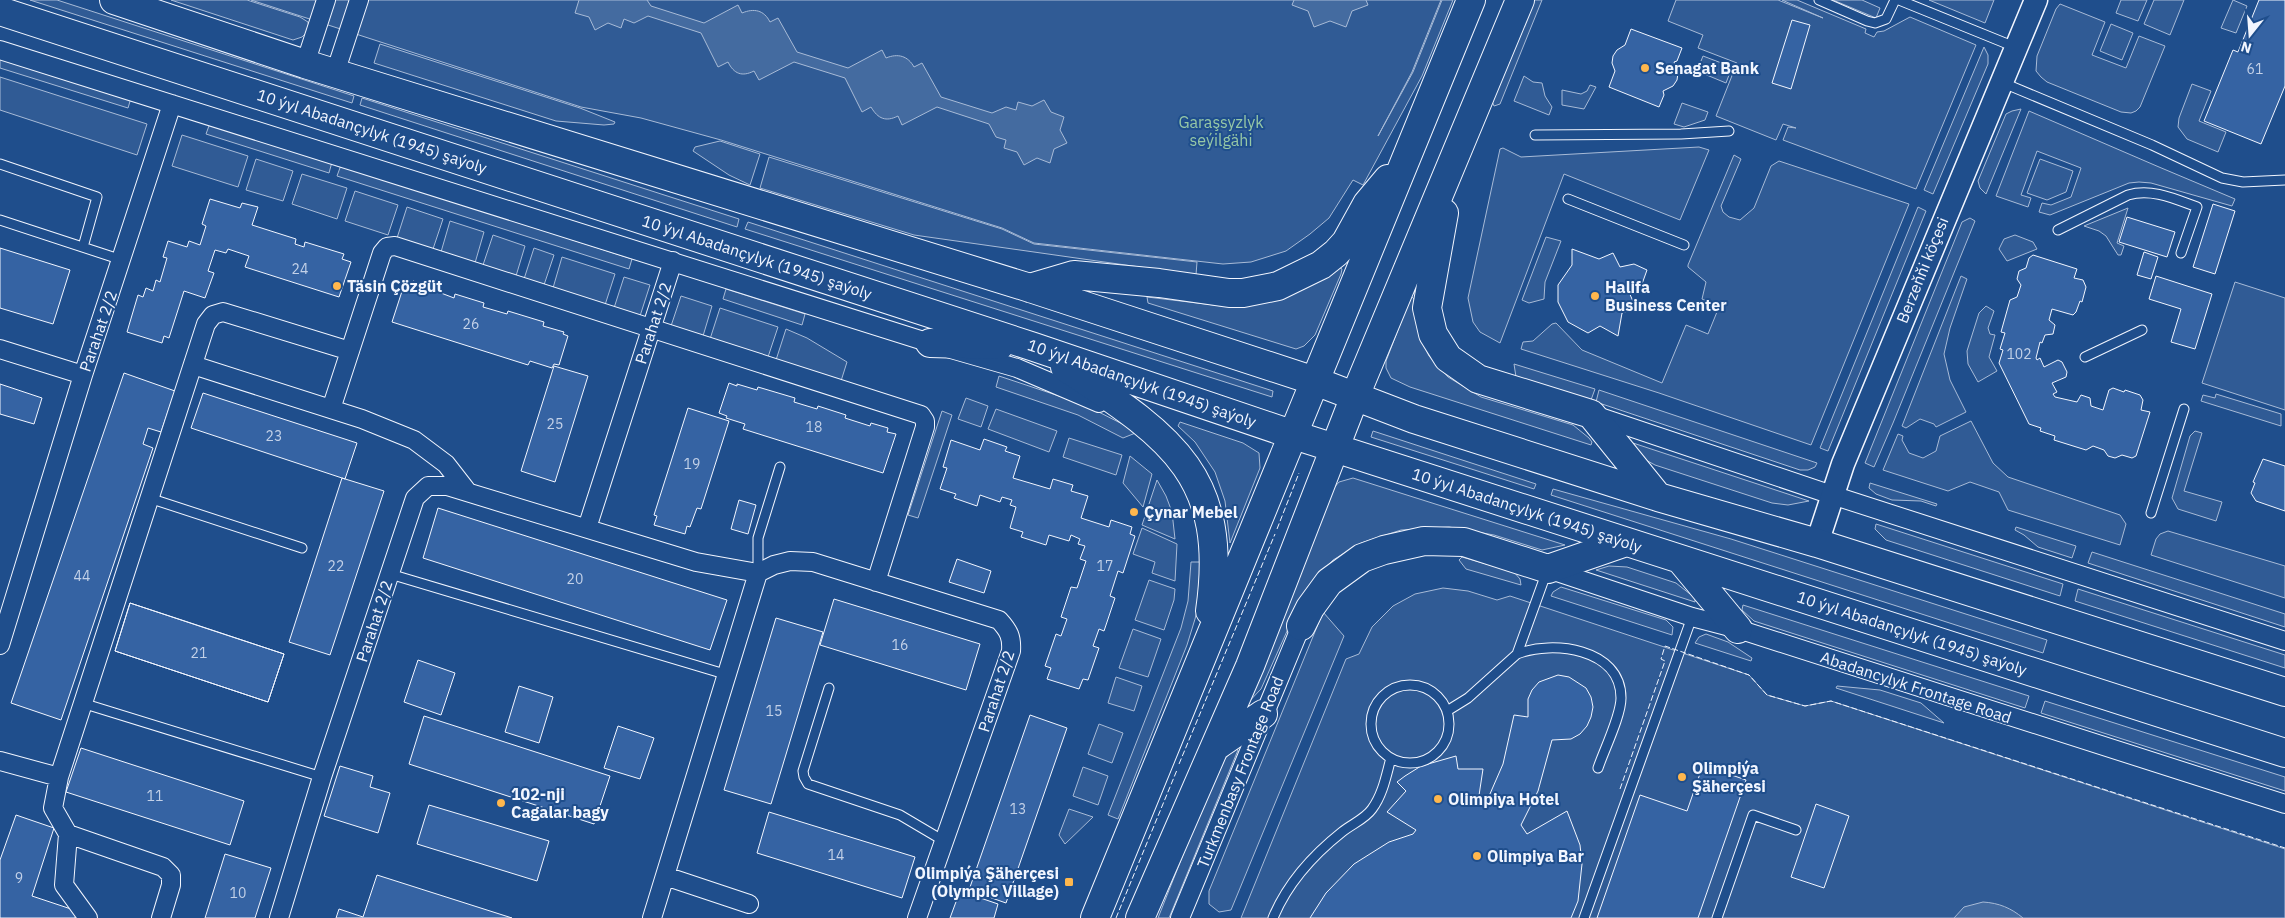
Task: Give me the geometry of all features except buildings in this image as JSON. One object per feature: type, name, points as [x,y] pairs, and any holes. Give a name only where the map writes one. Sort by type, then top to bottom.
[{"type":"main road","points":[[114,0],[305,64],[1030,288],[1315,381],[1414,419],[1658,497],[1817,543],[2285,692]]},
{"type":"main road","points":[[1095,918],[1471,0]]},
{"type":"main road","points":[[1141,918],[1250,666],[1336,447],[1354,396],[1520,0]]},
{"type":"main road","name":"10 ýyl Abadançylyk (1945) şaýoly","points":[[0,11],[1034,347],[1294,435],[2285,753]]},
{"type":"main road","points":[[1030,288],[1074,275],[1160,283],[1230,293],[1243,293],[1278,286],[1321,266],[1336,253],[1346,242],[1367,204],[1405,159]]},
{"type":"main road","points":[[1447,177],[1443,229],[1428,295],[1427,308],[1433,334],[1448,358],[1478,379],[1591,414],[1658,497]]},
{"type":"main road","points":[[930,343],[1034,347],[1114,399],[1157,434],[1193,476],[1203,496],[1214,538],[1214,586],[1204,650]]},
{"type":"main road","points":[[1301,626],[1310,608],[1329,582],[1344,570],[1362,558],[1405,545],[1431,541],[1464,542],[1548,569],[1626,542]]},
{"type":"main road","points":[[1680,559],[1738,629]]},
{"type":"main road","points":[[1215,747],[1264,714]]},
{"type":"street","points":[[305,64],[326,0]]},
{"type":"street","points":[[335,73],[359,0]]},
{"type":"street","name":"Berzeňňi köçesi","points":[[1817,543],[1846,455],[2000,82],[2036,0]]},
{"type":"street","name":"10 ýyl Abadançylyk (1945) şaýoly","points":[[0,50],[930,343],[1017,368],[1084,395],[1157,434]]},
{"type":"street","name":"Parahat 2/2","points":[[1,641],[83,375],[172,104]]},
{"type":"street","points":[[331,409],[382,253],[387,247],[394,246],[921,415],[925,421],[925,427],[876,582]]},
{"type":"street","name":"Parahat 2/2","points":[[588,528],[673,262]]},
{"type":"street","points":[[88,918],[64,885],[68,834],[53,808],[59,777],[206,324],[213,315],[223,312],[350,351]]},
{"type":"street","points":[[0,349],[83,375]]},
{"type":"street","points":[[193,365],[331,409],[414,440],[446,464],[467,491]]},
{"type":"street","points":[[1591,414],[1832,495],[2285,641]]},
{"type":"street","name":"Parahat 2/2","points":[[279,918],[322,777],[415,498],[428,486],[447,486],[467,491],[696,562],[758,573],[774,565],[790,561],[813,562],[999,620],[1008,630],[1012,639],[1011,651],[917,918]]},
{"type":"street","name":"Abadancylyk Frontage Road","points":[[1548,569],[1692,617],[1738,629],[2285,804]]},
{"type":"street","points":[[652,918],[758,573]]},
{"type":"street","name":"Turkmenbasy Frontage Road","points":[[1180,918],[1301,626]]},
{"type":"street","points":[[0,761],[59,777]]},
{"type":"street","points":[[68,834],[164,868],[171,875],[171,885],[161,918]]},
{"type":"street","points":[[665,876],[749,904]]},
{"type":"lane","points":[[1819,0],[1875,22],[1886,19],[1895,0]]},
{"type":"lane","points":[[1899,0],[2015,47]]},
{"type":"lane","points":[[2000,82],[2152,145],[2222,178],[2243,182],[2285,180]]},
{"type":"lane","points":[[1535,135],[1729,132]]},
{"type":"lane","points":[[0,164],[97,196],[83,247]]},
{"type":"lane","points":[[2058,230],[2128,194],[2150,192],[2197,206],[2181,253]]},
{"type":"lane","points":[[1568,199],[1684,245]]},
{"type":"lane","points":[[0,220],[122,260]]},
{"type":"lane","points":[[2085,357],[2142,330]]},
{"type":"lane","points":[[2151,514],[2184,409]]},
{"type":"lane","points":[[758,573],[758,538],[780,467]]},
{"type":"lane","points":[[149,498],[302,548]]},
{"type":"lane","points":[[1517,654],[1548,569]]},
{"type":"lane","points":[[390,574],[728,675]]},
{"type":"lane","points":[[1584,918],[1692,617]]},
{"type":"lane","points":[[1448,711],[1468,698],[1517,654],[1538,648],[1566,648],[1585,652],[1602,662],[1619,686],[1620,706],[1598,768]]},
{"type":"lane","points":[[1402,686],[1421,686],[1437,695],[1448,711],[1450,720],[1447,739],[1435,754],[1418,762],[1409,763],[1391,758],[1377,745],[1371,728],[1373,709],[1384,694],[1402,686]]},
{"type":"lane","points":[[829,688],[802,771],[808,784],[900,815],[944,841]]},
{"type":"lane","points":[[82,703],[322,777]]},
{"type":"lane","points":[[1273,918],[1284,895],[1299,874],[1330,843],[1372,810],[1384,787],[1391,758]]},
{"type":"lane","points":[[1717,918],[1754,815],[1796,830]]},
{"type":"shaded area","points":[[30,0],[57,0],[354,96],[352,103]]},
{"type":"shaded area","points":[[171,0],[247,0],[300,17],[308,22],[309,30],[302,37],[293,40]]},
{"type":"shaded area","name":"Garaşsyzlyk seýilgähi","points":[[251,0],[1441,0],[1412,72],[1378,136],[1413,72],[1442,0],[1453,0],[1422,76],[1363,185],[1353,180],[1329,218],[1286,251],[1251,262],[1223,264],[1034,243],[1002,228],[721,140],[641,118],[581,107]]},
{"type":"shaded area","points":[[579,0],[647,0],[651,6],[704,23],[738,5],[742,13],[755,10],[765,15],[770,22],[778,18],[797,52],[848,68],[882,50],[886,58],[902,56],[909,60],[914,67],[922,63],[941,97],[992,113],[1006,107],[1016,110],[1018,102],[1032,106],[1044,100],[1051,112],[1064,117],[1060,130],[1067,143],[1054,149],[1050,163],[1037,158],[1024,165],[1017,152],[1004,148],[1006,140],[996,137],[989,124],[937,107],[902,125],[898,116],[890,119],[879,117],[871,107],[862,112],[845,78],[794,62],[759,80],[754,71],[746,74],[736,72],[728,62],[718,67],[701,33],[648,16],[634,23],[624,19],[621,28],[608,23],[595,30],[589,17],[575,13]]},
{"type":"shaded area","points":[[1294,0],[1366,0],[1368,5],[1352,11],[1346,27],[1330,21],[1314,27],[1308,11],[1292,5]]},
{"type":"shaded area","points":[[1533,0],[1542,0],[1500,104],[1494,106],[1492,101]]},
{"type":"shaded area","points":[[1676,0],[1778,0],[1823,18],[1782,0],[1797,0],[1866,29],[1865,33],[1874,37],[1877,32],[1884,31],[1910,17],[1976,45],[1916,189],[1783,140],[1788,127],[1796,128],[1783,124],[1776,140],[1716,116],[1737,63],[1698,48],[1703,35],[1668,21]]},
{"type":"shaded area","points":[[1833,0],[1862,0],[1880,8],[1876,18]]},
{"type":"shaded area","points":[[1929,0],[1994,0],[1985,23]]},
{"type":"shaded area","points":[[2121,0],[2147,0],[2138,21],[2116,13]]},
{"type":"shaded area","points":[[2154,0],[2184,0],[2170,35],[2144,24]]},
{"type":"shaded area","points":[[2233,0],[2247,6],[2236,33],[2221,28]]},
{"type":"shaded area","points":[[2060,4],[2105,22],[2092,55],[2126,68],[2139,36],[2165,46],[2140,107],[2136,111],[2131,113],[2121,112],[2047,82],[2036,71],[2037,56],[2056,9]]},
{"type":"shaded area","points":[[2111,24],[2133,33],[2122,60],[2100,51]]},
{"type":"shaded area","points":[[380,44],[580,108],[615,122],[614,124],[604,125],[556,121],[374,63]]},
{"type":"shaded area","points":[[1984,47],[1988,55],[1988,64],[1933,194],[1924,190]]},
{"type":"shaded area","points":[[0,56],[131,98],[128,108],[0,68]]},
{"type":"shaded area","points":[[1703,56],[1732,67],[1726,83],[1697,71]]},
{"type":"shaded area","points":[[1524,76],[1533,82],[1542,83],[1545,96],[1552,107],[1549,115],[1514,101]]},
{"type":"shaded area","points":[[0,77],[147,124],[137,155],[0,110]]},
{"type":"shaded area","points":[[2192,84],[2211,91],[2199,121],[2226,132],[2218,152],[2187,139],[2178,127],[2179,118]]},
{"type":"shaded area","points":[[1590,85],[1596,87],[1584,109],[1562,105],[1562,90],[1581,94],[1587,91]]},
{"type":"shaded area","points":[[362,98],[739,219],[737,227],[360,105]]},
{"type":"shaded area","points":[[1682,103],[1708,112],[1705,120],[1684,127],[1674,124]]},
{"type":"shaded area","points":[[2021,109],[1986,194],[1980,188],[1978,181],[2006,114]]},
{"type":"shaded area","points":[[2029,111],[2235,199],[2232,206],[2151,183],[2139,182],[2129,183],[2050,215],[2039,212],[2042,203],[2051,205],[2071,197],[2081,168],[2037,151],[2021,195],[2031,198],[2028,207],[1996,196]]},
{"type":"shaded area","points":[[210,123],[332,162],[329,173],[206,134]]},
{"type":"shaded area","points":[[182,135],[248,156],[238,187],[172,166]]},
{"type":"shaded area","points":[[720,141],[760,154],[750,185],[729,175],[693,151],[695,147]]},
{"type":"shaded area","points":[[1699,147],[1709,150],[1680,220],[1564,174],[1500,343],[1480,332],[1473,322],[1468,298],[1500,149],[1503,148],[1521,157]]},
{"type":"shaded area","points":[[1734,155],[1741,159],[1721,206],[1723,212],[1729,217],[1740,220],[1754,208],[1771,166],[1779,161],[1909,204],[1811,445],[1659,393],[1521,349],[1523,342],[1533,341],[1552,324],[1556,323],[1582,350],[1662,383],[1686,325],[1708,334],[1719,307],[1702,299],[1706,282],[1688,265]]},
{"type":"shaded area","points":[[769,157],[1002,229],[1034,244],[1197,262],[1196,275],[914,235],[760,188]]},
{"type":"shaded area","points":[[256,159],[293,171],[283,201],[246,190]]},
{"type":"shaded area","points":[[2040,159],[2073,171],[2066,192],[2047,200],[2027,193]]},
{"type":"shaded area","points":[[341,165],[632,259],[629,269],[337,176]]},
{"type":"shaded area","points":[[302,174],[347,188],[337,219],[292,204]]},
{"type":"shaded area","points":[[355,191],[398,205],[388,235],[345,221]]},
{"type":"shaded area","points":[[407,207],[443,219],[433,249],[397,238]]},
{"type":"shaded area","points":[[1918,207],[1926,211],[1828,451],[1820,448]]},
{"type":"shaded area","points":[[2128,208],[2117,243],[2124,246],[2121,255],[2118,255],[2106,236],[2099,231],[2084,226]]},
{"type":"shaded area","points":[[1970,218],[1975,221],[1874,467],[1865,463],[1962,222]]},
{"type":"shaded area","points":[[450,221],[484,232],[475,263],[441,252]]},
{"type":"shaded area","points":[[748,222],[1273,391],[1272,397],[745,229]]},
{"type":"shaded area","points":[[493,235],[525,246],[516,276],[483,265]]},
{"type":"shaded area","points":[[2015,235],[2033,242],[2037,249],[2007,261],[1999,249],[2004,239]]},
{"type":"shaded area","points":[[1546,237],[1561,241],[1545,282],[1544,299],[1529,303],[1522,300]]},
{"type":"shaded area","points":[[534,248],[554,255],[544,285],[524,279]]},
{"type":"shaded area","points":[[562,257],[615,274],[605,305],[553,288]]},
{"type":"shaded area","points":[[1339,267],[1342,269],[1341,274],[1315,335],[1304,346],[1296,349],[1148,303],[1147,297],[1222,306],[1248,306],[1289,295],[1306,288]]},
{"type":"shaded area","points":[[1961,276],[1967,279],[1950,328],[1944,354],[1950,380],[1966,412],[1936,427],[1934,424],[1920,419],[1906,428],[1902,426]]},
{"type":"shaded area","points":[[624,277],[650,285],[640,316],[614,308]]},
{"type":"shaded area","points":[[2235,282],[2285,298],[2285,410],[2202,383]]},
{"type":"shaded area","points":[[726,289],[805,314],[802,325],[723,299]]},
{"type":"shaded area","points":[[681,296],[712,306],[703,336],[671,326]]},
{"type":"shaded area","points":[[1411,296],[1414,299],[1422,342],[1429,356],[1448,377],[1481,397],[1573,425],[1589,438],[1592,442],[1591,445],[1410,387],[1391,378],[1386,368],[1386,361]]},
{"type":"shaded area","points":[[1986,306],[1994,311],[1988,328],[1990,334],[1995,335],[1989,357],[1997,371],[1978,382],[1968,364],[1967,351],[1979,313]]},
{"type":"shaded area","points":[[720,308],[778,327],[768,357],[710,339]]},
{"type":"shaded area","points":[[786,329],[807,338],[847,362],[841,381],[776,360]]},
{"type":"shaded area","points":[[1514,364],[1595,389],[1591,400],[1516,377]]},
{"type":"shaded area","points":[[999,376],[1083,404],[1138,432],[1123,438],[1078,415],[996,387]]},
{"type":"shaded area","points":[[1599,390],[1817,463],[1815,467],[1808,470],[1800,470],[1596,402]]},
{"type":"shaded area","points":[[2216,394],[2281,414],[2281,426],[2201,401],[2203,395],[2215,398]]},
{"type":"shaded area","points":[[966,398],[988,406],[981,427],[958,419]]},
{"type":"shaded area","points":[[996,409],[1057,431],[1049,452],[988,429]]},
{"type":"shaded area","points":[[942,411],[952,415],[918,518],[908,515]]},
{"type":"shaded area","points":[[1971,421],[1993,463],[2008,477],[2120,515],[2126,524],[2120,545],[2008,510],[1999,492],[1970,482],[1948,491],[1883,470],[1898,434],[1903,436],[1902,440],[1909,453],[1923,458],[1936,451],[1940,436]]},
{"type":"shaded area","points":[[1180,422],[1243,443],[1259,453],[1260,468],[1230,543],[1225,501],[1215,472],[1195,442],[1178,426]]},
{"type":"shaded area","points":[[1373,431],[1536,484],[1534,489],[1371,437]]},
{"type":"shaded area","points":[[2195,431],[2202,433],[2184,491],[2222,502],[2216,521],[2178,509],[2172,498],[2190,436]]},
{"type":"shaded area","points":[[1069,438],[1122,455],[1116,475],[1063,457]]},
{"type":"shaded area","points":[[1633,443],[1809,501],[1788,505],[1772,503],[1655,465],[1644,459]]},
{"type":"shaded area","points":[[1130,456],[1152,474],[1143,507],[1123,483]]},
{"type":"shaded area","points":[[1353,478],[1565,545],[1542,550],[1494,535],[1449,527],[1401,530],[1361,543],[1333,560],[1306,589],[1261,689],[1241,710],[1333,489],[1339,482]]},
{"type":"shaded area","points":[[1157,480],[1172,512],[1175,539],[1142,525]]},
{"type":"shaded area","points":[[1870,483],[1937,504],[1936,506],[1921,501],[1892,500],[1876,494],[1869,488]]},
{"type":"shaded area","points":[[1553,489],[1731,539],[2047,640],[2043,653],[1551,495]]},
{"type":"shaded area","points":[[1876,524],[2063,584],[2060,596],[1886,540],[1875,529]]},
{"type":"shaded area","points":[[2016,527],[2076,546],[2072,558],[2038,547],[2015,530]]},
{"type":"shaded area","points":[[1142,528],[1177,544],[1175,581],[1152,573],[1155,562],[1133,554]]},
{"type":"shaded area","points":[[2168,531],[2285,566],[2285,598],[2151,555],[2156,539],[2160,534]]},
{"type":"shaded area","points":[[2092,552],[2285,614],[2285,627],[2088,563]]},
{"type":"shaded area","points":[[1462,557],[1514,572],[1520,579],[1521,585],[1466,569],[1459,560]]},
{"type":"shaded area","points":[[1191,562],[1201,562],[1199,603],[1195,619],[1187,645],[1118,819],[1108,815],[1181,628],[1188,601]]},
{"type":"shaded area","points":[[1609,566],[1627,567],[1676,583],[1695,598],[1695,602],[1596,570]]},
{"type":"shaded area","points":[[1149,580],[1175,589],[1174,600],[1164,630],[1135,620]]},
{"type":"shaded area","points":[[1561,587],[1666,620],[1673,627],[1672,635],[1551,596],[1553,592]]},
{"type":"shaded area","name":"Olimpiýa Şäherçesi","points":[[1443,588],[1468,591],[1497,600],[1510,596],[1749,675],[1767,695],[1805,706],[1831,701],[2285,849],[2285,918],[1241,918],[1346,659],[1359,654],[1372,627],[1393,606],[1415,594]]},
{"type":"shaded area","points":[[2078,589],[2285,655],[2285,668],[2075,601]]},
{"type":"shaded area","points":[[1743,605],[2029,696],[2025,708],[1754,621],[1742,610]]},
{"type":"shaded area","points":[[1323,612],[1344,636],[1231,910],[1219,912],[1209,904],[1209,891]]},
{"type":"shaded area","points":[[1133,629],[1161,639],[1148,677],[1119,668]]},
{"type":"shaded area","points":[[1706,634],[1728,642],[1752,658],[1751,661],[1695,643],[1699,637]]},
{"type":"shaded area","points":[[1116,677],[1142,686],[1134,711],[1108,703]]},
{"type":"shaded area","points":[[1837,686],[1880,690],[1921,703],[1944,723],[1836,688]]},
{"type":"shaded area","points":[[2045,701],[2285,777],[2285,791],[2041,713]]},
{"type":"shaded area","points":[[1099,724],[1123,733],[1112,763],[1088,754]]},
{"type":"shaded area","points":[[1235,749],[1238,750],[1169,918],[1158,918],[1219,764]]},
{"type":"shaded area","points":[[1083,767],[1108,776],[1098,805],[1073,796]]},
{"type":"shaded area","points":[[1069,809],[1093,817],[1065,844],[1059,835]]},
{"type":"shaded area","points":[[1983,902],[2014,911],[2023,918],[1954,918],[1964,907]]},
{"type":"fence","points":[[1277,529],[1299,473]]},
{"type":"fence","points":[[1179,764],[1275,534]]},
{"type":"fence","points":[[1620,789],[1665,661],[1661,659],[1665,646],[1749,675],[1767,695],[1805,706],[1831,701],[2285,848]]},
{"type":"fence","points":[[1116,918],[1177,770]]},
{"type":"place","name":"Senagat Bank","points":[[1645,68]]},
{"type":"place","name":"Täsin Çözgüt","points":[[337,286]]},
{"type":"place","name":"Halifa Business Center","points":[[1595,296]]},
{"type":"place","name":"Çynar Mebel","points":[[1134,512]]},
{"type":"place","name":"Olimpiýa Şäherçesi","points":[[1682,777]]},
{"type":"place","name":"Olimpiya Hotel","points":[[1438,799]]},
{"type":"place","name":"102-nji Cagalar bagy","points":[[501,803]]},
{"type":"place","name":"Olimpiya Bar","points":[[1477,856]]},
{"type":"place","name":"Olimpiýa Şäherçesi (Olympic Village)","points":[[1069,882]]}]
